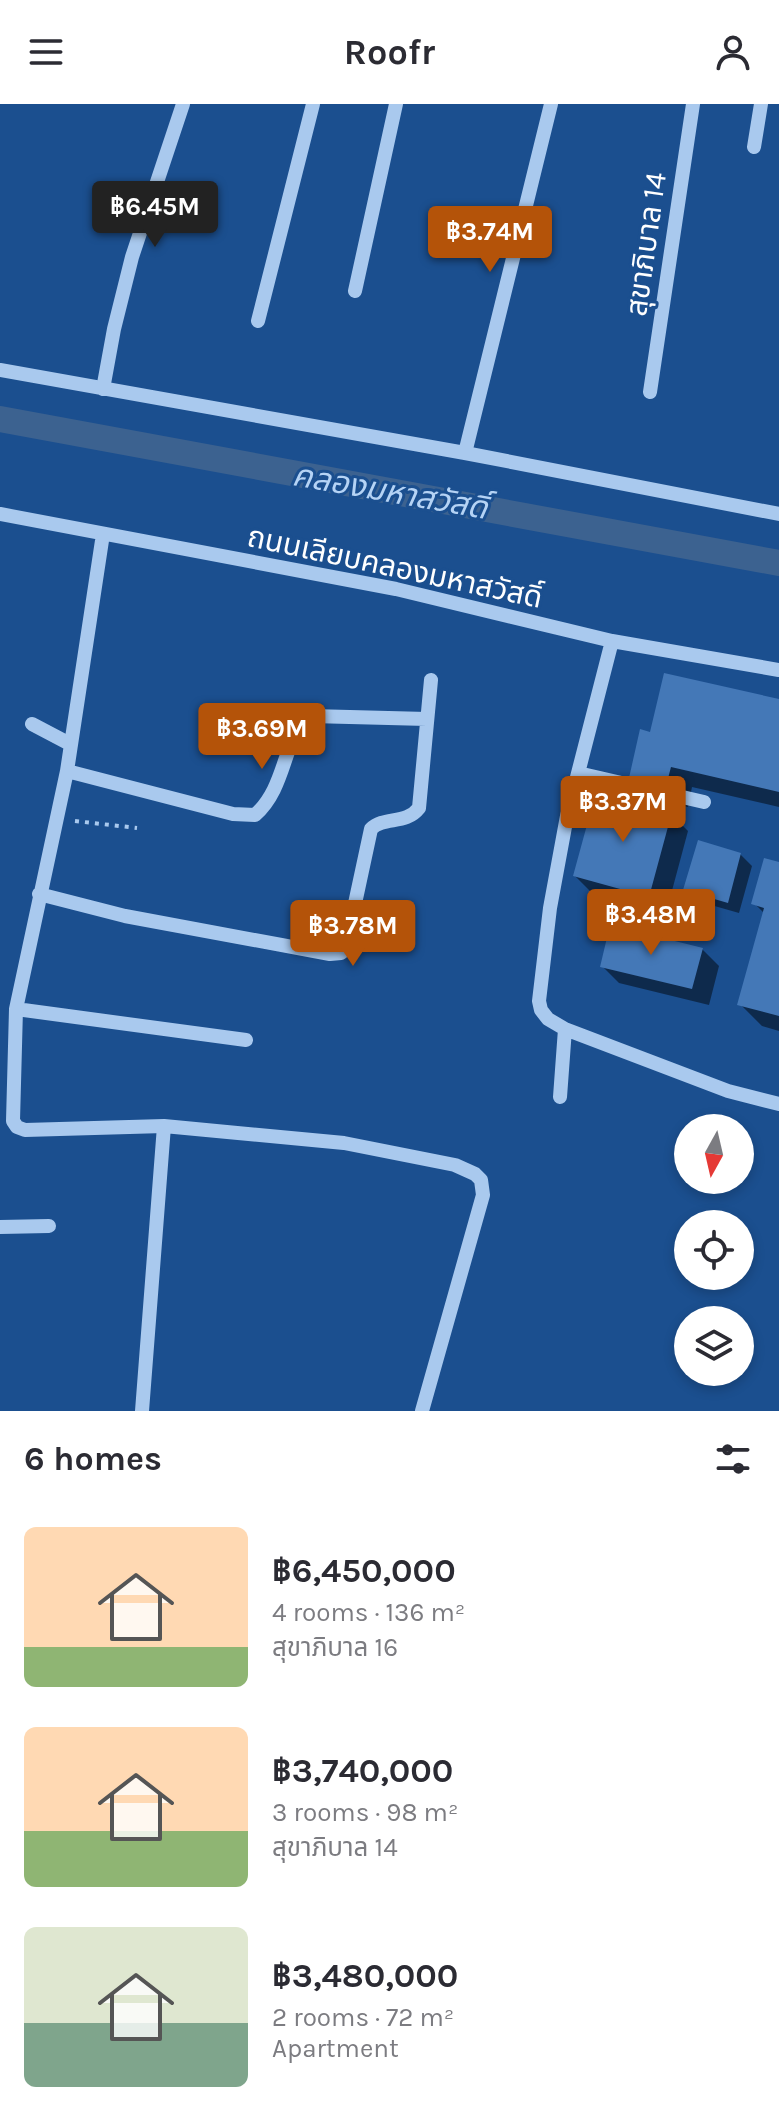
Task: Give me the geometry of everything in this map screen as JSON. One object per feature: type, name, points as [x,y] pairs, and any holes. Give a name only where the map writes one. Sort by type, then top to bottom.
[{"type":"street","points":[[103,389],[132,257],[183,104]]},
{"type":"street","points":[[258,321],[313,104]]},
{"type":"street","points":[[355,291],[396,104]]},
{"type":"street","points":[[465,453],[551,104]]},
{"type":"street","name":"สุขาภิบาล 14","points":[[650,392],[693,104]]},
{"type":"street","points":[[754,147],[761,104]]},
{"type":"street","points":[[0,370],[465,453],[779,514]]},
{"type":"street","name":"ถนนเลียบคลองมหาสวัสดิ์","points":[[0,514],[396,589],[612,641],[779,670]]},
{"type":"street","points":[[103,534],[67,771],[16,1009],[13,1121],[25,1130],[164,1126],[344,1143],[455,1165],[475,1174],[481,1180],[483,1195],[422,1411]]},
{"type":"street","points":[[612,641],[578,773],[550,908],[539,1001],[548,1019],[565,1029],[728,1091],[779,1104]]},
{"type":"street","points":[[39,894],[125,916],[330,954],[341,953],[345,950],[371,829],[379,823],[407,818],[419,808],[431,680]]},
{"type":"street","points":[[67,771],[233,814],[255,815],[272,795],[296,730],[311,716],[427,719]]},
{"type":"street","points":[[32,724],[70,744]]},
{"type":"street","points":[[578,773],[704,802]]},
{"type":"street","points":[[16,1009],[246,1040]]},
{"type":"street","points":[[560,1097],[565,1029]]},
{"type":"street","points":[[142,1411],[164,1126]]},
{"type":"street","points":[[0,1227],[49,1226]]},
{"type":"path","points":[[57,819],[137,828]]},
{"type":"building","points":[[664,673],[779,699],[779,792],[671,767],[666,786],[629,778],[640,729],[650,732]]},
{"type":"building","points":[[596,792],[672,812],[649,897],[573,876]]},
{"type":"building","points":[[698,840],[741,853],[728,903],[683,890]]},
{"type":"building","points":[[764,858],[779,862],[779,1016],[737,1005],[764,908],[751,904]]},
{"type":"building","points":[[610,925],[703,948],[692,989],[600,967]]},
{"type":"waterway","name":"คลองมหาสวัสดิ์","points":[[0,419],[779,563]]}]
